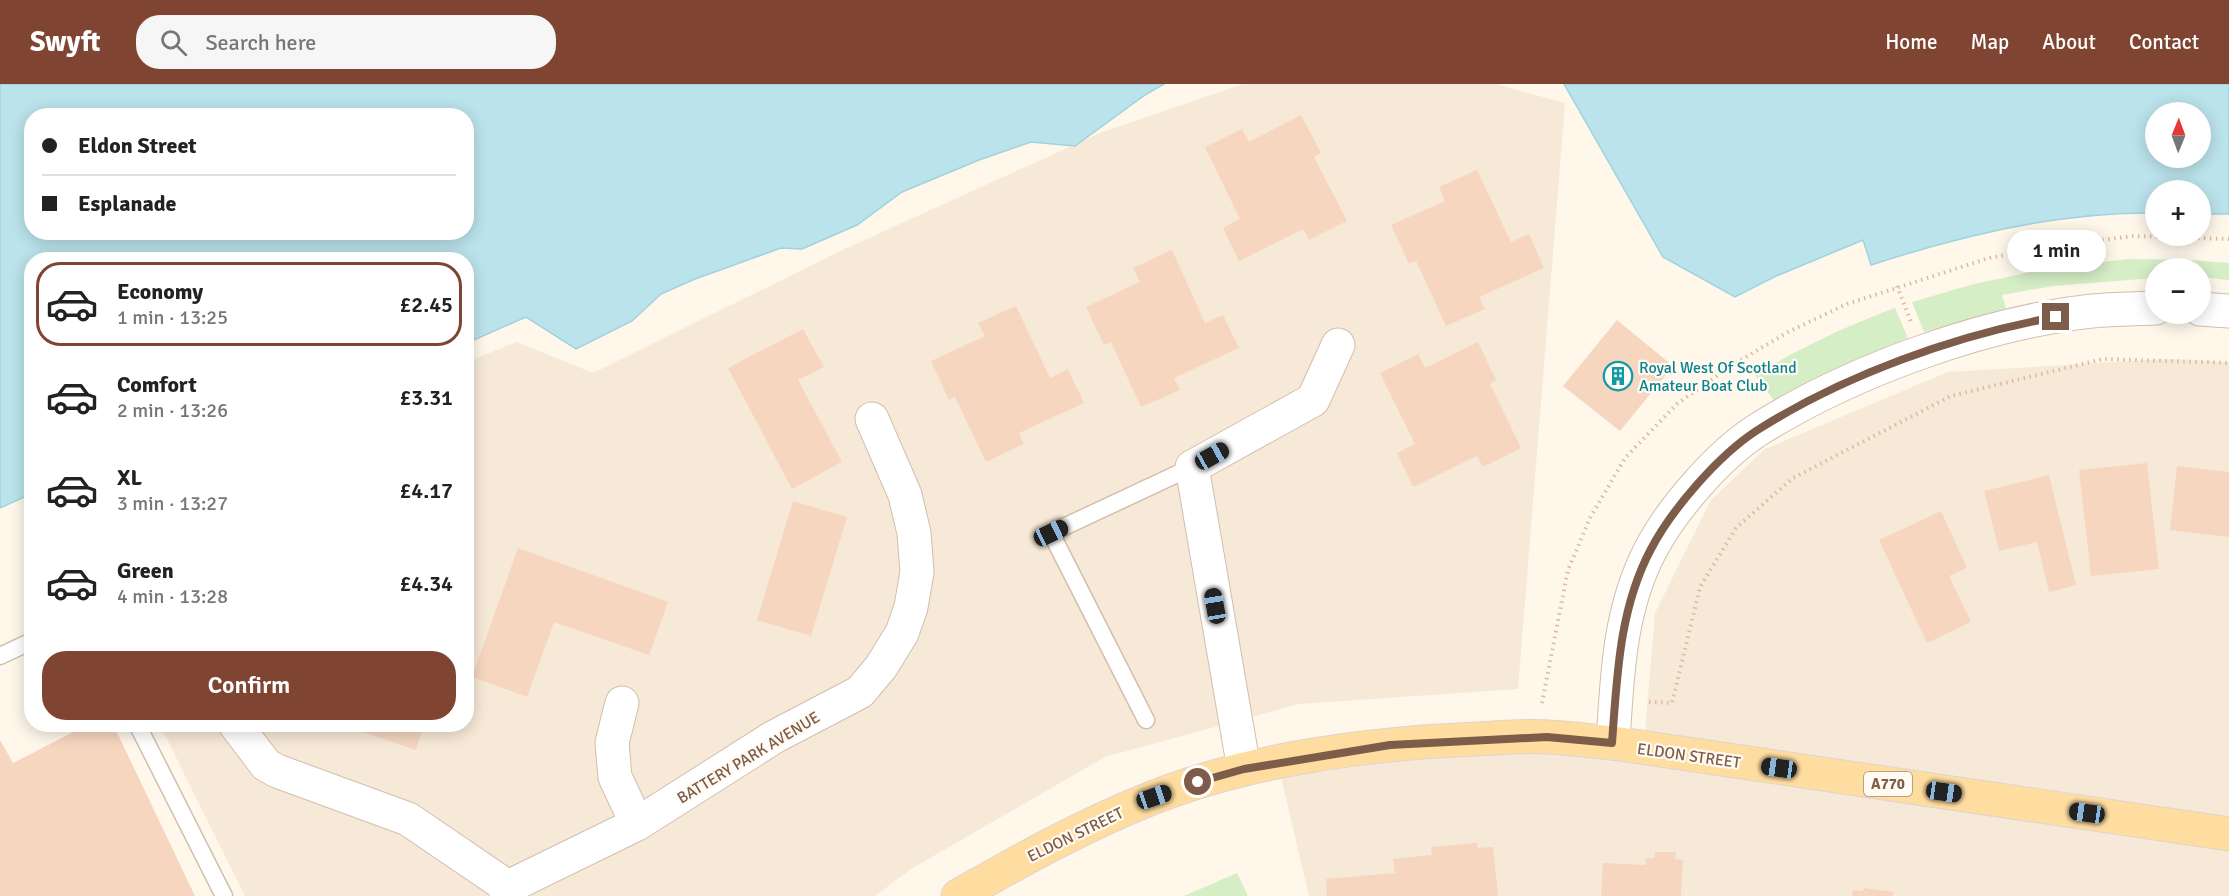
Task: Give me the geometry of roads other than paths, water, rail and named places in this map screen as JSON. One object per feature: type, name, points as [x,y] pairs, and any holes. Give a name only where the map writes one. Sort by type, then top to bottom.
[{"type":"main road","name":"ELDON STREET","points":[[958,896],[1084,827],[1154,797],[1244,769],[1390,745],[1445,741],[1547,737],[1612,743],[2229,834]]},
{"type":"street","points":[[1612,743],[1619,651],[1631,598],[1651,549],[1677,510],[1713,467],[1755,432],[1815,399],[1873,372],[1969,337],[2020,324],[2092,311],[2145,309]]},
{"type":"street","points":[[2211,310],[2229,311]]},
{"type":"street","points":[[1244,769],[1192,467],[1313,400],[1338,345]]},
{"type":"street","name":"BATTERY PARK AVENUE","points":[[507,891],[637,824],[774,737],[860,692],[881,667],[902,633],[911,607],[917,572],[914,533],[905,495],[872,419]]},
{"type":"street","points":[[622,703],[612,743],[615,777],[637,824]]},
{"type":"street","points":[[241,732],[266,765],[408,819],[507,891]]},
{"type":"lane","points":[[1146,720],[1051,533],[1192,467]]},
{"type":"lane","points":[[0,656],[24,644]]},
{"type":"lane","points":[[141,732],[224,896]]},
{"type":"water","points":[[0,84],[1164,84],[1145,95],[1075,146],[1031,142],[979,160],[902,192],[857,225],[802,249],[781,248],[695,279],[661,294],[632,321],[576,349],[526,317],[474,340],[474,252],[24,252],[24,497],[0,508]]},
{"type":"water","points":[[1564,84],[2229,84],[2229,214],[2211,214],[2211,180],[2145,180],[2145,213],[2083,216],[2011,227],[1940,244],[1871,265],[1863,240],[1774,277],[1735,297],[1663,257]]},
{"type":"place","name":"Royal West Of Scotland Amateur Boat Club","points":[[1618,376]]}]
